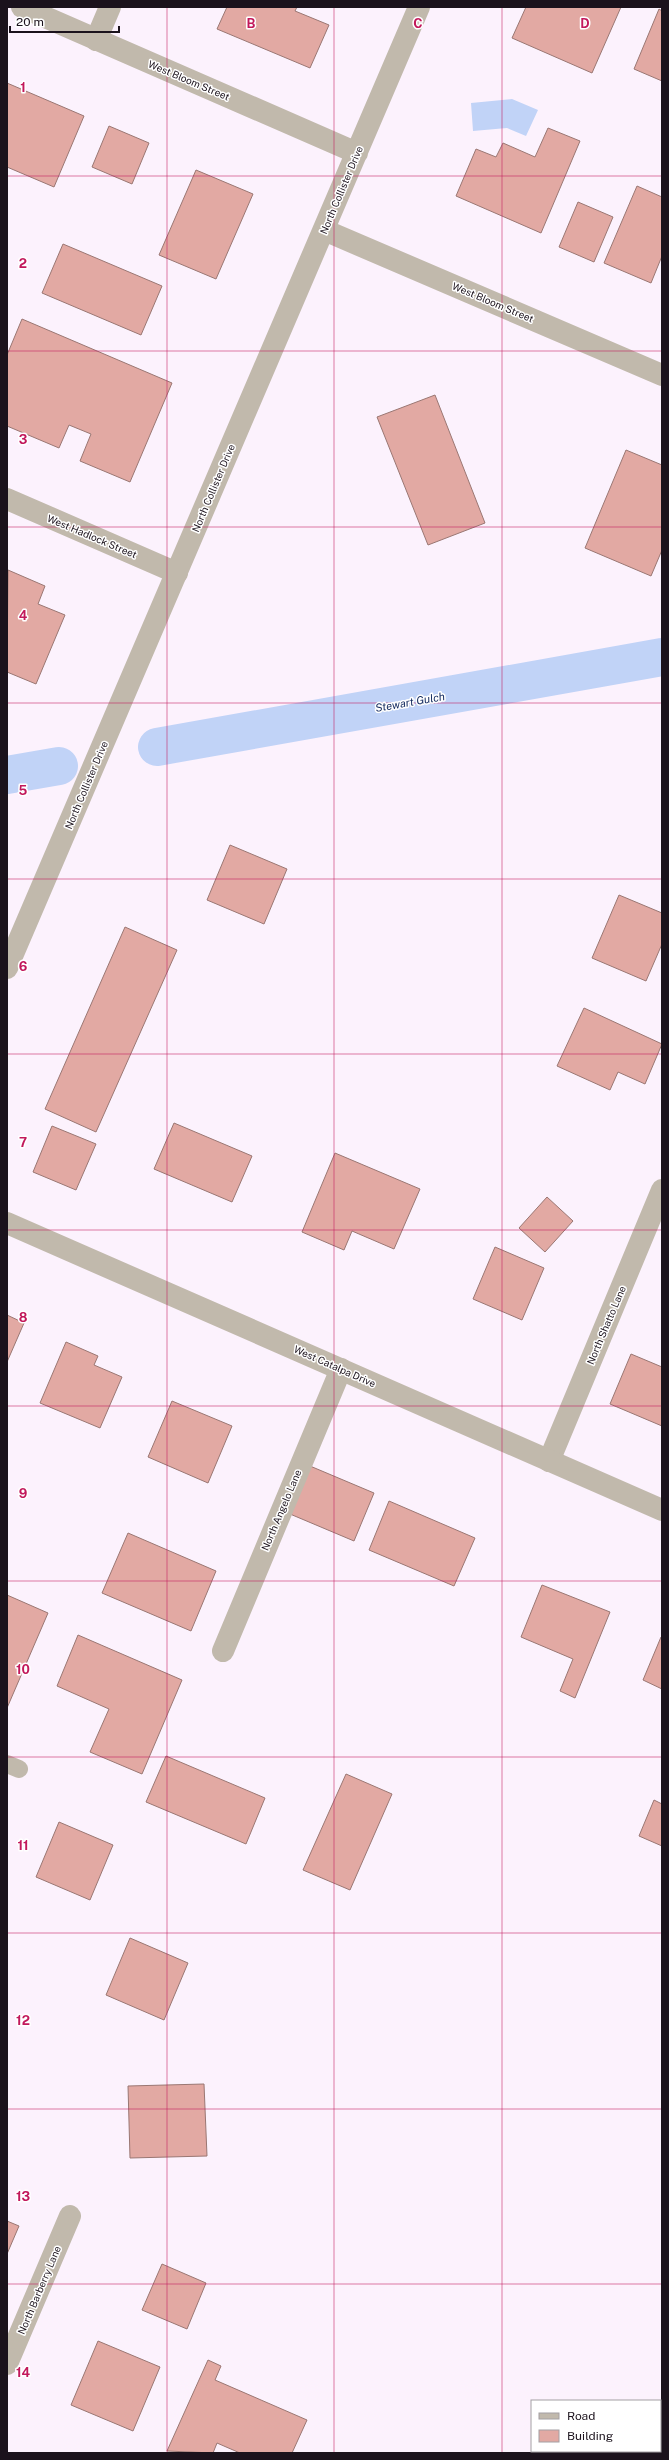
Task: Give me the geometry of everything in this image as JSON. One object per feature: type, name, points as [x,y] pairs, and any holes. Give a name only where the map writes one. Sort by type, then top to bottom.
[{"type":"street","name":"West Bloom Street","points":[[22,7],[357,153]]},
{"type":"street","points":[[96,40],[110,7]]},
{"type":"street","name":"North Collister Drive","points":[[7,968],[419,7]]},
{"type":"street","name":"West Bloom Street","points":[[324,230],[662,375]]},
{"type":"street","name":"West Hadlock Street","points":[[7,499],[177,573]]},
{"type":"street","name":"North Shatto Lane","points":[[549,1461],[662,1190]]},
{"type":"street","name":"West Catalpa Drive","points":[[7,1223],[662,1510]]},
{"type":"street","name":"North Angelo Lane","points":[[222,1651],[340,1369]]},
{"type":"street","name":"North Barberry Lane","points":[[7,2364],[70,2216]]},
{"type":"water","points":[[512,99],[538,110],[526,136],[507,128],[473,131],[471,103]]},
{"type":"building","points":[[227,7],[297,7],[295,11],[329,25],[310,68],[217,29]]},
{"type":"building","points":[[526,7],[621,7],[592,73],[512,38]]},
{"type":"building","points":[[659,9],[662,11],[662,81],[634,69]]},
{"type":"building","points":[[7,83],[84,116],[54,187],[7,167]]},
{"type":"building","points":[[109,126],[149,143],[132,184],[92,167]]},
{"type":"building","points":[[548,128],[580,141],[541,233],[456,196],[476,149],[496,157],[503,143],[535,157]]},
{"type":"building","points":[[196,170],[253,194],[216,279],[159,255]]},
{"type":"building","points":[[637,186],[662,197],[662,256],[651,283],[604,263]]},
{"type":"building","points":[[578,202],[613,217],[594,262],[559,247]]},
{"type":"building","points":[[63,244],[162,286],[141,335],[42,293]]},
{"type":"building","points":[[22,319],[172,383],[130,482],[80,461],[91,434],[69,425],[59,448],[7,426],[7,355]]},
{"type":"building","points":[[435,395],[485,523],[428,545],[377,417]]},
{"type":"building","points":[[626,450],[662,465],[662,550],[651,576],[585,548]]},
{"type":"building","points":[[8,570],[45,586],[38,604],[65,615],[36,684],[7,672]]},
{"type":"building","points":[[230,845],[287,869],[264,924],[207,900]]},
{"type":"building","points":[[619,895],[662,913],[662,944],[646,981],[592,958]]},
{"type":"building","points":[[125,927],[177,950],[96,1132],[45,1109]]},
{"type":"building","points":[[584,1008],[662,1044],[645,1084],[618,1072],[610,1090],[557,1066]]},
{"type":"building","points":[[174,1123],[252,1156],[232,1202],[154,1169]]},
{"type":"building","points":[[52,1126],[96,1144],[76,1190],[33,1172]]},
{"type":"building","points":[[335,1153],[420,1189],[394,1249],[352,1231],[344,1250],[302,1232]]},
{"type":"building","points":[[547,1197],[573,1221],[545,1252],[519,1228]]},
{"type":"building","points":[[495,1247],[544,1268],[522,1320],[473,1299]]},
{"type":"building","points":[[7,1315],[24,1323],[7,1362]]},
{"type":"building","points":[[66,1342],[98,1356],[94,1365],[122,1377],[100,1428],[40,1403]]},
{"type":"building","points":[[631,1354],[662,1367],[662,1426],[610,1404]]},
{"type":"building","points":[[172,1401],[232,1426],[208,1483],[148,1457]]},
{"type":"building","points":[[310,1466],[374,1493],[354,1541],[290,1514]]},
{"type":"building","points":[[389,1501],[475,1538],[454,1586],[369,1550]]},
{"type":"building","points":[[128,1533],[216,1571],[191,1631],[102,1593]]},
{"type":"building","points":[[542,1585],[610,1612],[575,1698],[560,1691],[573,1659],[521,1637]]},
{"type":"building","points":[[7,1595],[48,1613],[7,1708]]},
{"type":"building","points":[[78,1635],[182,1680],[142,1774],[90,1752],[109,1709],[57,1686]]},
{"type":"building","points":[[662,1637],[662,1689],[643,1680]]},
{"type":"building","points":[[166,1756],[265,1798],[246,1844],[146,1802]]},
{"type":"building","points":[[346,1774],[392,1794],[350,1890],[303,1870]]},
{"type":"building","points":[[654,1800],[662,1804],[662,1846],[639,1836]]},
{"type":"building","points":[[59,1822],[113,1845],[90,1900],[36,1877]]},
{"type":"building","points":[[130,1938],[188,1963],[164,2020],[106,1995]]},
{"type":"building","points":[[204,2084],[207,2156],[130,2158],[128,2086]]},
{"type":"building","points":[[7,2221],[19,2226],[7,2254]]},
{"type":"building","points":[[162,2264],[206,2283],[187,2329],[142,2310]]},
{"type":"building","points":[[98,2341],[160,2367],[133,2431],[71,2405]]},
{"type":"building","points":[[208,2360],[221,2366],[215,2380],[307,2420],[292,2453],[240,2453],[217,2443],[213,2453],[167,2451]]},
{"type":"waterway","name":"Stewart Gulch","points":[[157,747],[662,657]]},
{"type":"waterway","name":"Stewart Gulch","points":[[7,775],[59,766]]}]
